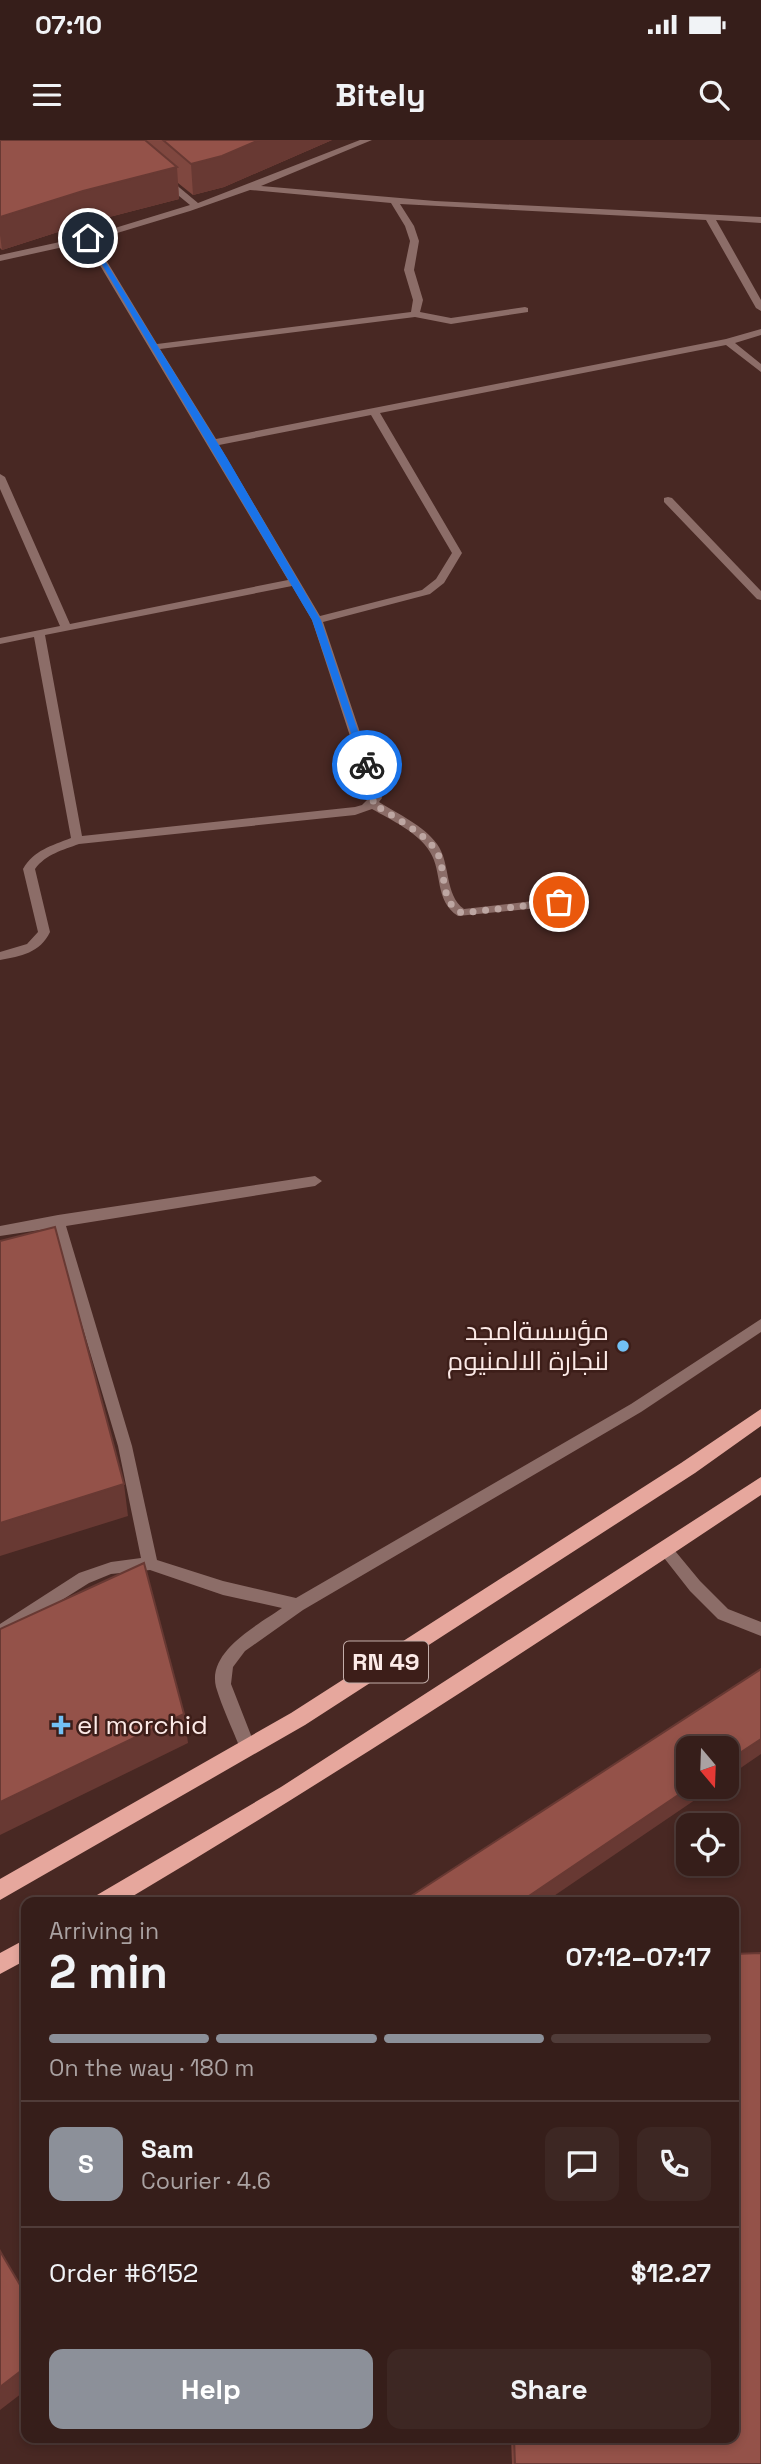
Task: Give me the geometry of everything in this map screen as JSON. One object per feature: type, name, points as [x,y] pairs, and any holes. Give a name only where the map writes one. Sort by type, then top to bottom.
[{"type":"main road","name":"RN 49","points":[[0,1890],[298,1719],[688,1468],[761,1416]]},
{"type":"main road","name":"RN 49","points":[[112,1897],[288,1793],[666,1550],[761,1485]]},
{"type":"main road","points":[[0,1964],[21,1952]]},
{"type":"street","points":[[0,258],[88,238],[253,188],[368,140]]},
{"type":"street","points":[[158,174],[196,206]]},
{"type":"street","points":[[253,188],[394,201],[761,219]]},
{"type":"street","points":[[394,201],[415,236],[416,256],[410,270],[418,300],[415,314]]},
{"type":"street","points":[[709,218],[761,308]]},
{"type":"street","points":[[0,956],[34,947],[41,941],[44,932],[29,869],[32,861],[77,840],[355,811],[372,803],[376,798],[317,620],[88,238]]},
{"type":"street","points":[[154,347],[415,314],[451,321],[524,310]]},
{"type":"street","points":[[213,443],[728,342],[761,332]]},
{"type":"street","points":[[728,342],[761,369]]},
{"type":"street","points":[[317,620],[426,592],[440,581],[457,553],[374,412]]},
{"type":"street","points":[[0,477],[66,628]]},
{"type":"street","points":[[668,500],[761,597]]},
{"type":"street","points":[[0,640],[294,582]]},
{"type":"street","points":[[39,634],[77,840]]},
{"type":"street","points":[[372,803],[430,844],[438,854],[449,902],[455,910],[462,913],[559,902]]},
{"type":"street","points":[[0,1231],[315,1181]]},
{"type":"street","points":[[58,1220],[125,1446],[150,1564]]},
{"type":"street","points":[[248,1748],[223,1684],[225,1665],[239,1646],[298,1605],[636,1408],[761,1325]]},
{"type":"street","points":[[666,1550],[723,1615],[761,1629]]},
{"type":"street","points":[[0,1632],[83,1578],[111,1568],[150,1564],[223,1588],[298,1605]]},
{"type":"building","points":[[0,140],[145,140],[177,167],[83,191],[0,217]]},
{"type":"building","points":[[163,140],[259,140],[222,156],[191,164]]},
{"type":"building","points":[[55,1227],[124,1484],[0,1523],[0,1241]]},
{"type":"building","points":[[144,1563],[184,1714],[0,1802],[0,1629]]},
{"type":"building","points":[[761,1669],[761,1739],[739,1753],[739,1736],[676,1736],[676,1796],[527,1897],[410,1897]]},
{"type":"building","points":[[761,1953],[761,2464],[515,2464],[514,2443],[739,2443],[739,1954]]},
{"type":"building","points":[[0,2251],[21,2287],[21,2371],[0,2387]]},
{"type":"way so far","points":[[367,765],[375,790],[376,798],[372,803],[418,834],[438,854],[449,902],[455,910],[462,913],[559,902]]},
{"type":"place","name":"مؤسسةامجد لنجارة الالمنيوم","points":[[623,1346]]},
{"type":"place","name":"el morchid","points":[[61,1725]]},
{"type":"route","points":[[88,238],[317,620],[367,765]]}]
